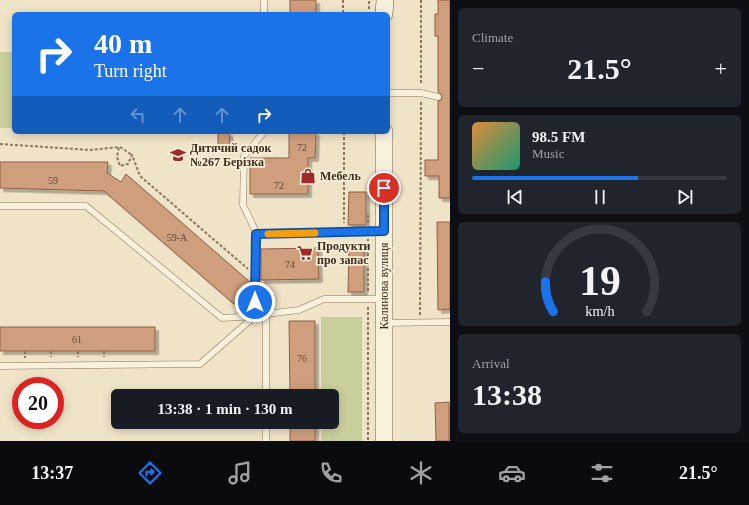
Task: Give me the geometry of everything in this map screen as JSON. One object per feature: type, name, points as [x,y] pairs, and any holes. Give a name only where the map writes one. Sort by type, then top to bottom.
[{"type":"main road","points":[[384,0],[384,12]]},
{"type":"main road","name":"Калинова вулиця","points":[[384,134],[376,232],[385,298],[384,441]]},
{"type":"lane","points":[[264,0],[264,12]]},
{"type":"lane","points":[[390,93],[422,93],[438,97]]},
{"type":"lane","points":[[0,366],[200,364],[255,316],[256,234],[243,205],[244,156],[262,134]]},
{"type":"lane","points":[[0,206],[86,206],[222,318],[255,316],[299,310],[324,300],[385,298]]},
{"type":"lane","points":[[256,234],[376,232]]},
{"type":"lane","points":[[266,314],[266,389]]},
{"type":"lane","points":[[385,323],[450,322]]},
{"type":"lane","points":[[266,429],[266,441]]},
{"type":"path","points":[[343,0],[343,12]]},
{"type":"path","points":[[420,323],[422,93],[421,0]]},
{"type":"path","points":[[344,134],[344,232]]},
{"type":"path","points":[[0,144],[90,150],[119,147],[132,155],[140,176],[255,275]]},
{"type":"path","points":[[119,147],[117,157],[120,166],[128,164],[132,155]]},
{"type":"path","points":[[368,441],[368,298],[376,232]]},
{"type":"green space","points":[[0,52],[12,52],[12,128],[0,128]]},
{"type":"green space","points":[[321,317],[362,317],[362,441],[321,441],[321,429],[339,429],[339,389],[321,389]]},
{"type":"building","points":[[290,0],[316,0],[316,12],[290,12]]},
{"type":"building","points":[[438,0],[450,0],[450,198],[439,198],[439,176],[425,176],[425,160],[438,160],[438,101],[442,98],[441,94],[438,92],[438,36],[435,36],[435,14],[438,14]]},
{"type":"building","points":[[218,134],[229,134],[230,146],[218,146]]},
{"type":"building","points":[[289,134],[316,134],[315,158],[308,158],[308,194],[250,194],[250,158],[289,158]]},
{"type":"building","points":[[0,162],[108,162],[107,173],[121,182],[126,174],[251,283],[234,304],[104,191],[0,188]]},
{"type":"building","points":[[349,192],[366,192],[366,225],[348,225]]},
{"type":"building","points":[[437,222],[450,222],[450,309],[438,310]]},
{"type":"building","points":[[349,247],[364,247],[364,292],[348,292]]},
{"type":"building","points":[[318,248],[319,279],[261,280],[261,249]]},
{"type":"building","points":[[289,321],[315,321],[315,389],[290,389]]},
{"type":"building","points":[[0,327],[155,327],[155,351],[0,351]]},
{"type":"building","points":[[449,402],[449,441],[436,441],[435,403]]},
{"type":"building","points":[[290,429],[315,429],[315,441],[290,441]]},
{"type":"slow traffic","points":[[268,234],[315,233]]},
{"type":"place","name":"Дитячий садок №267 Берізка","points":[[178,155]]},
{"type":"place","name":"Мебель","points":[[308,176]]},
{"type":"place","name":"Продукти про запас","points":[[305,253]]},
{"type":"route","points":[[255,302],[256,234],[384,231],[384,188]]}]
